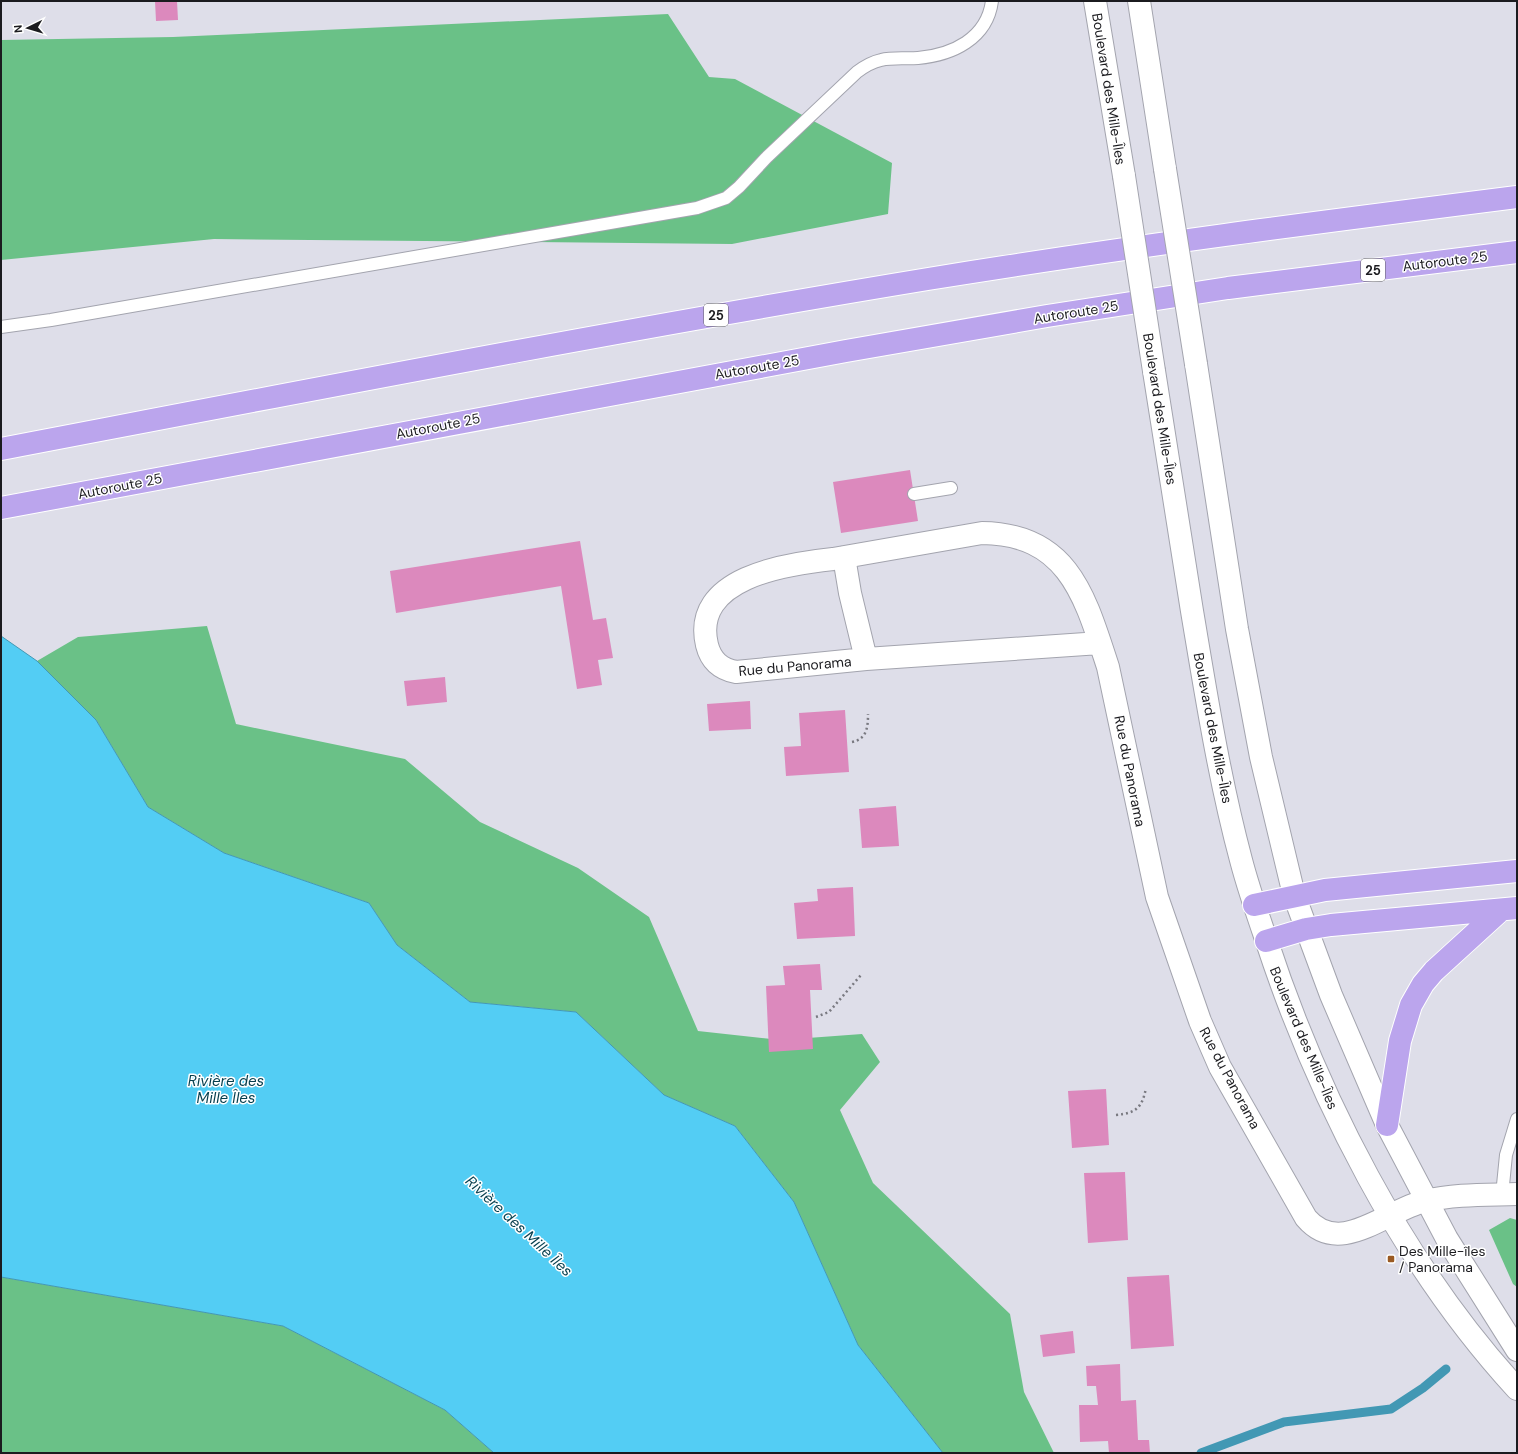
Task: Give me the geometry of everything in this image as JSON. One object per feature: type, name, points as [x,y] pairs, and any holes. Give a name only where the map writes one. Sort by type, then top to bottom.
[{"type":"highway","name":"25","points":[[1,449],[499,354],[933,278],[1160,243],[1517,197]]},
{"type":"highway","name":"Autoroute 25","points":[[1,508],[815,357],[1047,316],[1228,288],[1517,252]]},
{"type":"highway","points":[[1254,905],[1294,895],[1325,890],[1517,871]]},
{"type":"highway","points":[[1266,941],[1306,929],[1331,925],[1509,909]]},
{"type":"highway","points":[[1387,1125],[1400,1041],[1411,1005],[1423,984],[1434,971],[1509,909]]},
{"type":"street","name":"Boulevard des Mille-Îles","points":[[1095,1],[1216,748],[1241,862],[1254,905],[1286,999],[1324,1088],[1352,1147],[1426,1272],[1454,1312],[1494,1364],[1517,1389]]},
{"type":"street","points":[[1139,1],[1237,629],[1259,750],[1272,811],[1294,895],[1353,1048],[1387,1125],[1425,1201],[1464,1269],[1517,1350]]},
{"type":"street","name":"Rue du Panorama","points":[[1100,643],[866,659],[736,672],[720,667],[713,659],[707,647],[705,623],[708,613],[723,592],[761,573],[809,562],[982,533],[999,533],[1015,536],[1046,550],[1062,565],[1081,595],[1100,643],[1117,703],[1138,813],[1158,897],[1200,1021],[1220,1067],[1236,1092],[1306,1218],[1313,1226],[1322,1232],[1336,1235],[1347,1234],[1370,1225],[1391,1214],[1425,1201],[1509,1194]]},
{"type":"street","name":"Rue du Panorama","points":[[844,557],[853,607],[866,659]]},
{"type":"lane","points":[[1,327],[51,320],[697,208],[726,198],[739,188],[766,158],[856,72],[870,63],[883,60],[919,58],[944,54],[961,47],[975,35],[986,22],[992,1]]},
{"type":"lane","points":[[914,494],[951,488]]},
{"type":"lane","points":[[1509,1194],[1506,1155],[1517,1119]]},
{"type":"path","points":[[852,742],[860,740],[865,734],[868,726],[868,714]]},
{"type":"path","points":[[816,1017],[829,1012],[861,975]]},
{"type":"path","points":[[1116,1115],[1128,1114],[1136,1110],[1143,1102],[1146,1088]]},
{"type":"green space","points":[[668,14],[709,77],[735,79],[892,163],[888,214],[732,244],[214,239],[1,260],[1,40],[173,37]]},
{"type":"green space","points":[[207,626],[236,724],[405,759],[480,822],[578,868],[649,917],[698,1031],[781,1040],[862,1034],[880,1062],[840,1110],[873,1183],[1010,1314],[1024,1392],[1054,1453],[943,1453],[858,1345],[794,1202],[735,1126],[664,1095],[576,1012],[470,1002],[397,945],[369,903],[224,853],[148,807],[96,720],[37,661],[78,637]]},
{"type":"green space","points":[[1510,1218],[1517,1220],[1517,1287],[1513,1284],[1489,1230]]},
{"type":"green space","points":[[1,1277],[283,1326],[445,1410],[494,1453],[1,1453]]},
{"type":"water","name":"Rivière des Mille Îles","points":[[1,636],[37,661],[96,720],[148,807],[224,853],[369,903],[397,945],[470,1002],[576,1012],[664,1095],[735,1126],[794,1202],[858,1345],[943,1453],[494,1453],[445,1410],[283,1326],[1,1277]]},
{"type":"building","points":[[155,1],[177,1],[178,20],[156,21]]},
{"type":"building","points":[[910,470],[918,521],[841,533],[833,482]]},
{"type":"building","points":[[580,541],[593,620],[606,618],[613,658],[598,660],[602,685],[577,689],[561,586],[396,613],[390,571]]},
{"type":"building","points":[[445,677],[447,702],[407,706],[404,681]]},
{"type":"building","points":[[750,701],[751,729],[709,731],[707,704]]},
{"type":"building","points":[[845,710],[849,772],[786,776],[784,747],[801,746],[799,713]]},
{"type":"building","points":[[896,806],[899,846],[862,848],[859,809]]},
{"type":"building","points":[[853,887],[855,936],[797,939],[794,903],[818,901],[817,889]]},
{"type":"building","points":[[820,964],[822,990],[810,990],[813,1049],[769,1052],[766,986],[785,985],[783,966]]},
{"type":"building","points":[[1106,1089],[1109,1145],[1072,1148],[1068,1091]]},
{"type":"building","points":[[1125,1172],[1128,1240],[1088,1243],[1084,1173]]},
{"type":"building","points":[[1169,1275],[1174,1346],[1131,1349],[1127,1277]]},
{"type":"building","points":[[1073,1331],[1075,1353],[1043,1357],[1040,1335]]},
{"type":"building","points":[[1120,1364],[1121,1401],[1136,1400],[1138,1440],[1149,1440],[1150,1453],[1109,1453],[1108,1441],[1080,1442],[1079,1405],[1098,1405],[1096,1386],[1087,1386],[1086,1366]]},
{"type":"waterway","points":[[1201,1453],[1284,1422],[1391,1409],[1423,1388],[1446,1369]]},
{"type":"place","name":"Des Mille-îles / Panorama","points":[[1391,1259]]}]
